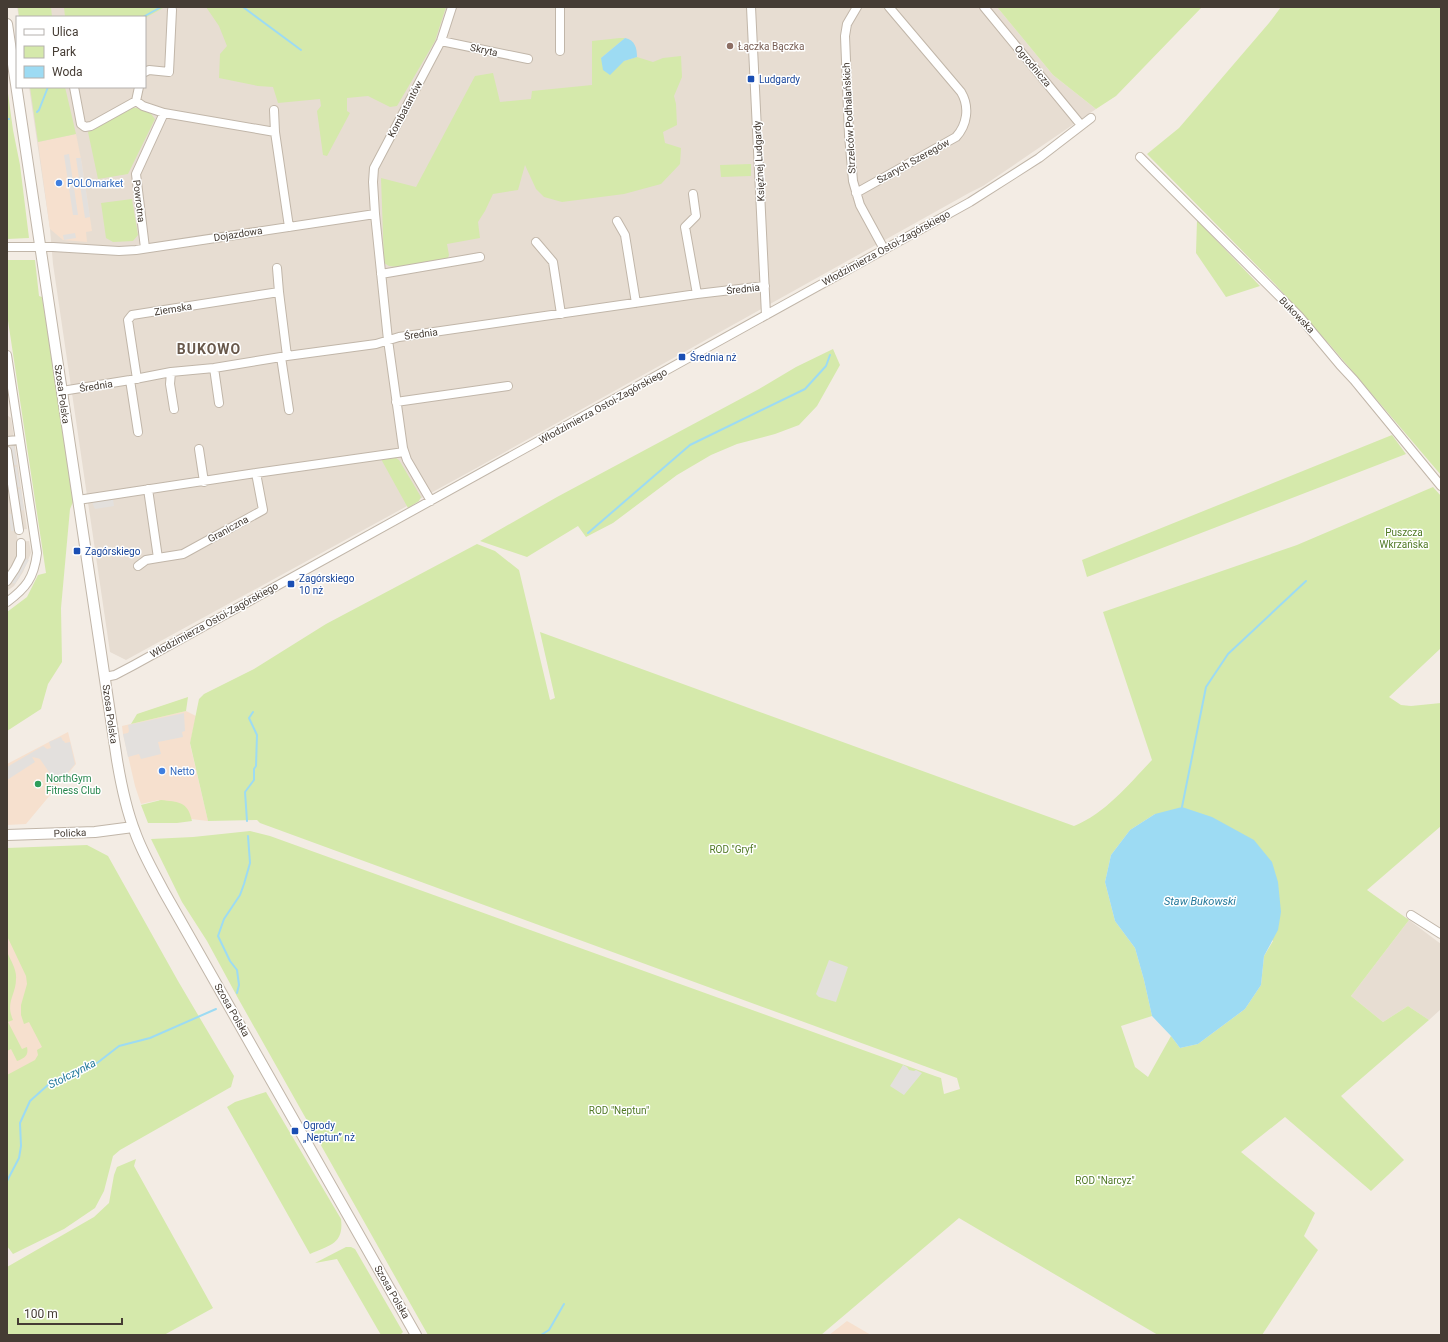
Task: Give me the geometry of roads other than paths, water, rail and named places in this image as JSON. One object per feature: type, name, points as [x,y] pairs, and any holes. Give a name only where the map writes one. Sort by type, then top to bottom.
[{"type":"street","name":"Kombatantów","points":[[375,214],[372,182],[374,168],[441,41],[452,7]]},
{"type":"street","points":[[560,7],[560,51]]},
{"type":"street","name":"Księżnej Ludgardy","points":[[751,7],[766,315]]},
{"type":"street","name":"Strzelców Podhalańskich","points":[[856,7],[847,24],[845,36],[852,174],[856,193],[864,214],[884,249]]},
{"type":"street","name":"Szarych Szeregów","points":[[856,193],[956,137],[961,130],[966,116],[966,102],[961,92],[889,7]]},
{"type":"street","name":"Ogrodnicza","points":[[984,7],[1081,125]]},
{"type":"street","points":[[146,72],[150,70],[170,72],[172,10]]},
{"type":"street","name":"Szosa Polska","points":[[7,24],[16,85]]},
{"type":"street","name":"Skryta","points":[[441,41],[528,59]]},
{"type":"street","name":"Szosa Polska","points":[[16,88],[120,779],[133,827],[145,856],[160,884],[416,1335]]},
{"type":"street","points":[[74,88],[81,124],[85,127],[91,126],[136,101],[139,88]]},
{"type":"street","points":[[136,101],[143,106],[164,113],[275,132]]},
{"type":"street","points":[[274,110],[275,132],[289,227]]},
{"type":"street","name":"Powrotna","points":[[145,248],[136,174],[164,113]]},
{"type":"street","name":"Włodzimierza Ostoi-Zagórskiego","points":[[105,677],[117,674],[993,188],[1038,158],[1091,118]]},
{"type":"street","name":"Bukowska","points":[[1140,157],[1299,316],[1441,486]]},
{"type":"street","points":[[693,194],[696,216],[685,227],[697,294]]},
{"type":"street","points":[[375,214],[388,340],[404,452],[431,501]]},
{"type":"street","name":"Dojazdowa","points":[[7,247],[119,251],[375,214]]},
{"type":"street","points":[[617,221],[625,235],[636,303]]},
{"type":"street","points":[[536,242],[553,262],[561,314]]},
{"type":"street","points":[[381,274],[480,257]]},
{"type":"street","points":[[277,268],[289,410]]},
{"type":"street","name":"Średnia","points":[[62,391],[171,372],[214,368],[376,344],[399,337],[697,294],[765,286]]},
{"type":"street","name":"Ziemska","points":[[133,379],[128,320],[132,315],[279,292]]},
{"type":"street","points":[[7,355],[10,402],[19,440],[37,553],[35,568],[32,576],[25,587],[7,602]]},
{"type":"street","points":[[214,368],[219,403]]},
{"type":"street","points":[[171,372],[170,384],[174,409]]},
{"type":"street","points":[[133,379],[138,432]]},
{"type":"street","points":[[396,402],[508,386]]},
{"type":"street","points":[[7,442],[19,440]]},
{"type":"street","points":[[199,449],[204,482]]},
{"type":"street","points":[[7,450],[18,527],[32,522]]},
{"type":"street","points":[[78,500],[404,452]]},
{"type":"street","name":"Graniczna","points":[[138,566],[146,560],[183,554],[263,510],[256,473]]},
{"type":"street","points":[[148,489],[158,558]]},
{"type":"street","points":[[7,581],[16,569],[21,557],[20,542]]},
{"type":"street","name":"Policka","points":[[7,835],[100,832],[133,827]]},
{"type":"street","points":[[1411,915],[1441,934]]},
{"type":"water","points":[[625,38],[635,45],[637,57],[624,61],[610,75],[603,70],[601,58]]},
{"type":"water","name":"Staw Bukowski","points":[[1182,807],[1212,817],[1254,840],[1272,862],[1278,882],[1281,912],[1278,930],[1264,956],[1261,985],[1245,1009],[1198,1044],[1180,1048],[1152,1016],[1135,948],[1115,921],[1105,882],[1111,855],[1130,830],[1155,814]]},
{"type":"waterway","points":[[145,16],[161,7]]},
{"type":"waterway","points":[[243,7],[301,50]]},
{"type":"waterway","points":[[37,112],[48,88]]},
{"type":"waterway","points":[[588,533],[690,445],[805,389],[826,366],[830,355]]},
{"type":"waterway","points":[[1182,807],[1206,687],[1228,654],[1306,581]]},
{"type":"waterway","name":"Stołczynka","points":[[247,821],[245,792],[254,780],[254,769],[256,766],[257,735],[249,718],[253,712]]},
{"type":"waterway","name":"Stołczynka","points":[[237,993],[239,985],[237,970],[230,961],[218,936],[224,919],[240,895],[244,884],[250,863],[248,836]]},
{"type":"waterway","name":"Stołczynka","points":[[7,1181],[19,1158],[21,1146],[20,1123],[30,1101],[49,1084],[70,1073],[92,1067],[119,1046],[150,1038],[216,1009]]},
{"type":"waterway","points":[[541,1335],[549,1330],[564,1304]]},
{"type":"place","name":"Łączka Bączka","points":[[730,46]]},
{"type":"place","name":"Ludgardy","points":[[751,79]]},
{"type":"place","name":"POLOmarket","points":[[59,183]]},
{"type":"place","name":"Średnia nż","points":[[682,357]]},
{"type":"place","name":"Zagórskiego","points":[[77,551]]},
{"type":"place","name":"Zagórskiego 10 nż","points":[[291,584]]},
{"type":"place","name":"Netto","points":[[162,771]]},
{"type":"place","name":"NorthGym Fitness Club","points":[[38,784]]},
{"type":"place","name":"Ogrody „Neptun” nż","points":[[295,1131]]},
{"type":"district","name":"BUKOWO","points":[[209,349]]},
{"type":"park label","name":"Puszcza Wkrzańska","points":[[1404,538]]},
{"type":"park label","name":"ROD \"Gryf\"","points":[[733,849]]},
{"type":"park label","name":"ROD \"Neptun\"","points":[[619,1110]]},
{"type":"park label","name":"ROD \"Narcyz\"","points":[[1105,1180]]}]
